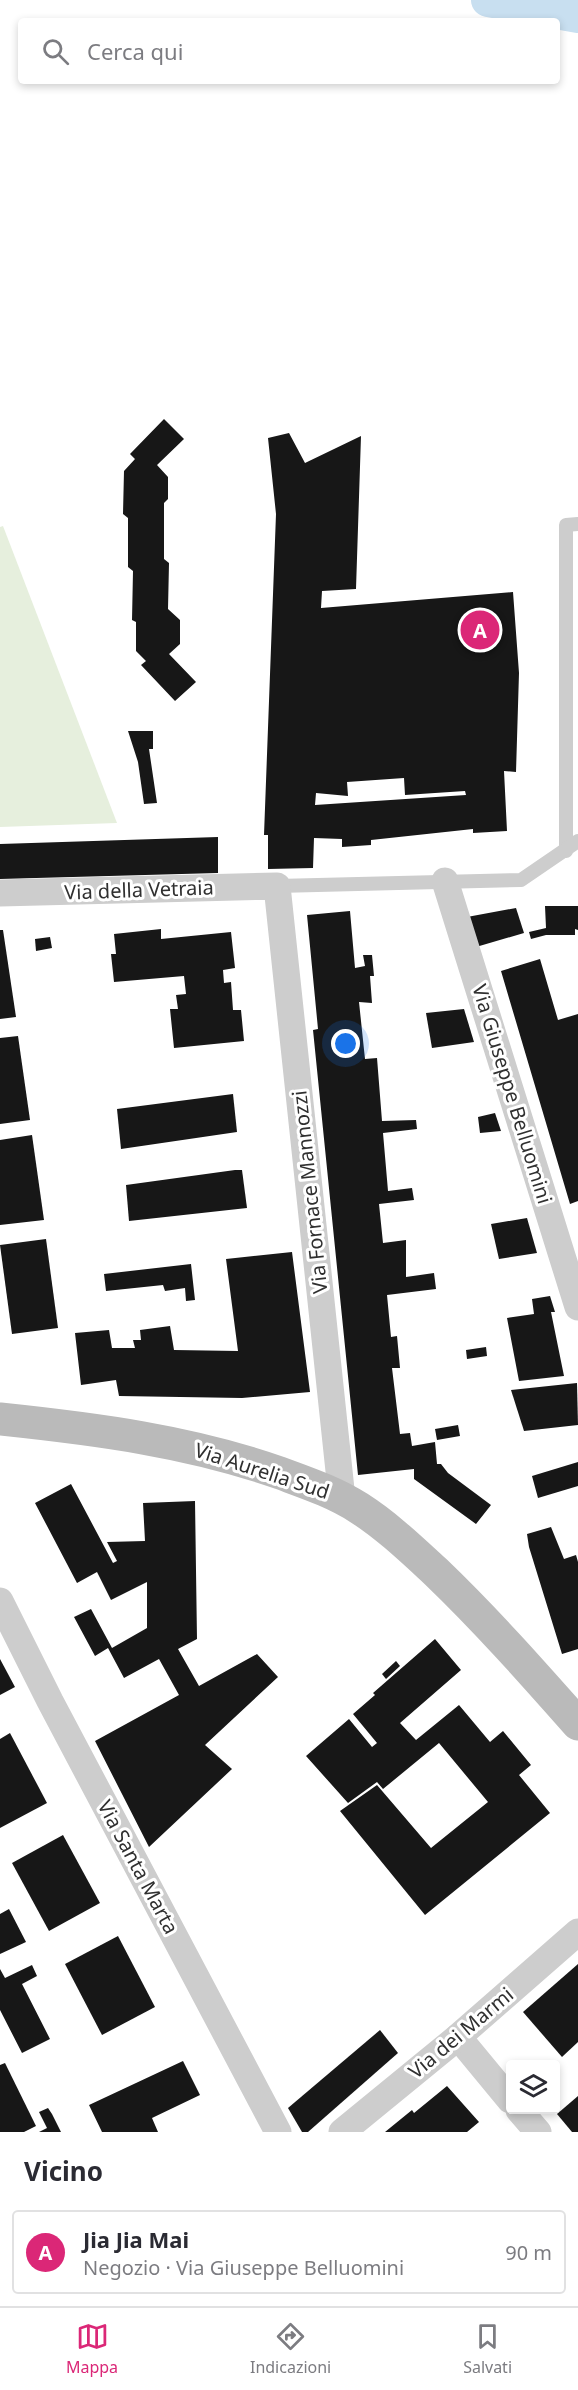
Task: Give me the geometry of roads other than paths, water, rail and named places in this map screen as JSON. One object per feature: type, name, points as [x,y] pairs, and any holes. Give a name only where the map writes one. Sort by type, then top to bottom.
[{"type":"main road","name":"Via Aurelia Sud","points":[[0,1419],[89,1428],[176,1444],[267,1469],[325,1490],[397,1535],[512,1648],[575,1716]]},
{"type":"street","name":"Via Giuseppe Belluomini","points":[[445,881],[578,1307]]},
{"type":"street","name":"Via della Vetraia","points":[[0,893],[278,886]]},
{"type":"street","name":"Via Fornace Mannozzi","points":[[278,886],[342,1499]]},
{"type":"street","name":"Via Santa Marta","points":[[0,1601],[50,1701],[278,2132]]},
{"type":"street","name":"Via dei Marmi","points":[[342,2132],[458,2037],[578,1932]]},
{"type":"street","points":[[458,2037],[506,2095]]},
{"type":"street","points":[[523,2114],[538,2132]]},
{"type":"lane","points":[[566,851],[566,525],[578,524]]},
{"type":"lane","points":[[278,886],[521,880],[578,841]]},
{"type":"waterway","points":[[488,0],[578,16]]},
{"type":"place","name":"Jia Jia Mai","points":[[480,630]]}]
